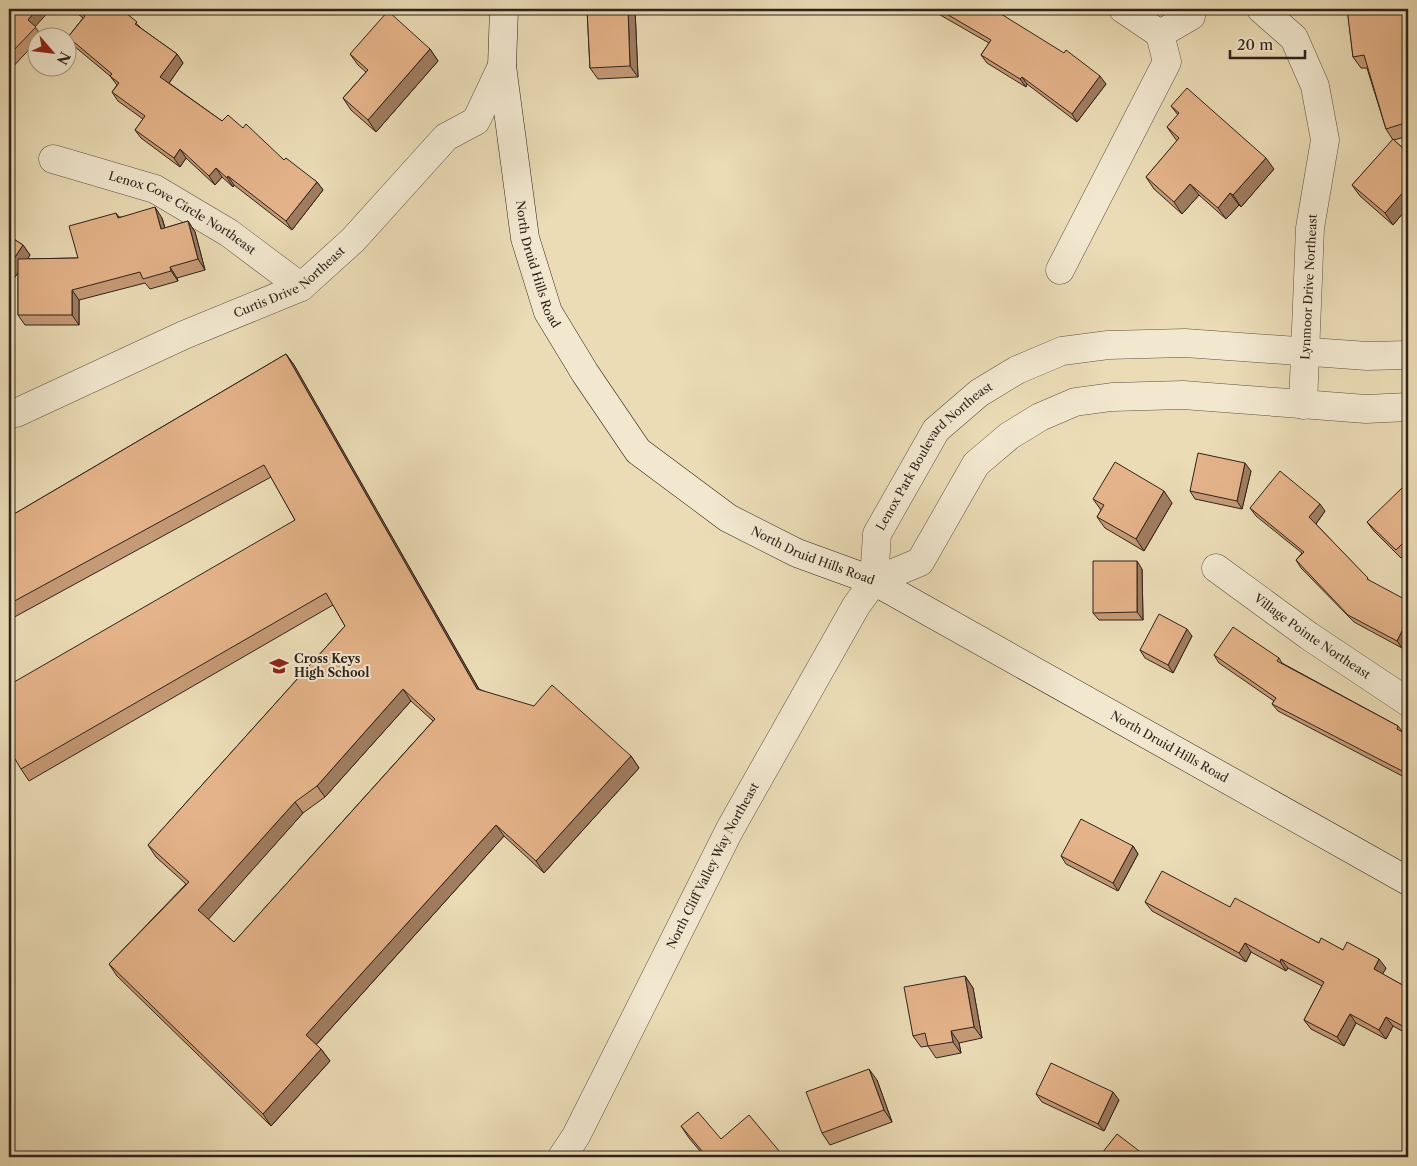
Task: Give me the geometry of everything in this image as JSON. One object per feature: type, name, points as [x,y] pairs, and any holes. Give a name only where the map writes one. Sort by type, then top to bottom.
[{"type":"street","name":"North Druid Hills Road","points":[[504,9],[502,66],[525,238],[548,312],[585,373],[638,451],[728,518],[797,553],[874,581],[1408,881]]},
{"type":"street","points":[[1060,270],[1167,62],[1160,34],[1123,9]]},
{"type":"street","points":[[1160,34],[1191,16],[1191,9]]},
{"type":"street","name":"Lynmoor Drive Northeast","points":[[1261,9],[1294,38],[1315,86],[1324,140],[1310,228],[1303,405]]},
{"type":"street","name":"Curtis Drive Northeast","points":[[9,414],[16,413],[184,336],[301,288],[354,240],[446,136],[476,121],[502,66]]},
{"type":"street","name":"Lenox Cove Circle Northeast","points":[[54,159],[155,189],[229,233],[301,288]]},
{"type":"street","name":"Lenox Park Boulevard Northeast","points":[[874,581],[877,534],[936,430],[979,393],[1017,370],[1062,351],[1108,345],[1185,343],[1305,353],[1367,356],[1408,355]]},
{"type":"street","points":[[874,581],[920,562],[976,464],[1009,436],[1040,417],[1075,402],[1112,397],[1183,395],[1366,409],[1408,407]]},
{"type":"street","name":"Village Pointe Northeast","points":[[1216,568],[1309,636],[1407,698]]},
{"type":"street","name":"North Cliff Valley Way Northeast","points":[[562,1157],[576,1136],[730,829],[856,606],[874,581]]},
{"type":"building","points":[[9,9],[37,9],[28,20],[36,27],[28,28],[28,35],[9,55]]},
{"type":"building","points":[[77,9],[121,9],[137,22],[135,24],[177,54],[160,77],[222,121],[228,115],[243,128],[246,124],[284,160],[286,158],[317,182],[286,221],[216,168],[209,176],[180,149],[174,158],[135,130],[145,116],[112,92],[119,83],[110,76],[112,74],[78,45],[78,28],[75,28],[85,16]]},
{"type":"building","points":[[587,9],[628,9],[630,66],[590,68]]},
{"type":"building","points":[[938,9],[993,9],[1064,53],[1066,50],[1100,76],[1072,114],[1022,77],[1020,79],[981,55],[991,40]]},
{"type":"building","points":[[1347,9],[1408,9],[1408,122],[1386,129],[1364,55],[1353,57]]},
{"type":"building","points":[[388,11],[430,49],[368,120],[343,98],[368,70],[350,54]]},
{"type":"building","points":[[1187,88],[1266,158],[1233,195],[1230,193],[1218,208],[1190,184],[1174,202],[1146,177],[1179,138],[1167,127],[1179,113],[1171,106]]},
{"type":"building","points":[[1393,139],[1408,153],[1408,193],[1405,190],[1385,213],[1352,185]]},
{"type":"building","points":[[155,207],[161,229],[188,221],[198,259],[170,267],[171,271],[143,279],[140,272],[72,290],[72,315],[18,315],[18,259],[78,258],[69,226],[116,213],[118,218]]},
{"type":"building","points":[[9,236],[23,245],[9,266]]},
{"type":"building","points":[[286,354],[477,689],[534,706],[552,685],[631,756],[536,861],[496,825],[306,1035],[321,1049],[263,1114],[109,964],[189,882],[148,845],[345,626],[326,593],[21,769],[9,749],[9,685],[295,520],[264,465],[9,604],[9,517]],"holes":[[[403,689],[435,719],[234,942],[198,910],[295,802],[317,786]]]},
{"type":"building","points":[[1198,453],[1245,463],[1237,501],[1190,491]]},
{"type":"building","points":[[1115,462],[1164,491],[1136,539],[1097,517],[1104,505],[1093,499]]},
{"type":"building","points":[[1280,471],[1320,504],[1309,517],[1367,579],[1408,601],[1408,619],[1397,641],[1348,615],[1296,560],[1304,552],[1250,508]]},
{"type":"building","points":[[1405,485],[1408,489],[1408,538],[1396,550],[1367,522]]},
{"type":"building","points":[[1093,561],[1137,561],[1137,612],[1093,613]]},
{"type":"building","points":[[1159,614],[1187,629],[1168,665],[1140,650]]},
{"type":"building","points":[[1233,627],[1279,658],[1277,661],[1398,726],[1397,729],[1408,735],[1408,774],[1272,704],[1276,698],[1214,655]]},
{"type":"building","points":[[1081,819],[1133,846],[1113,883],[1061,856]]},
{"type":"building","points":[[1162,871],[1230,907],[1235,898],[1319,943],[1321,938],[1343,950],[1347,942],[1379,959],[1374,969],[1408,988],[1408,1029],[1386,1017],[1379,1030],[1350,1014],[1337,1037],[1304,1020],[1324,982],[1281,959],[1280,962],[1245,943],[1239,953],[1145,902]]},
{"type":"building","points":[[965,976],[974,1027],[951,1031],[953,1042],[928,1046],[925,1033],[913,1036],[904,987]]},
{"type":"building","points":[[1051,1063],[1113,1092],[1098,1124],[1036,1094]]},
{"type":"building","points":[[869,1069],[884,1110],[822,1133],[806,1092]]},
{"type":"building","points":[[698,1112],[721,1139],[749,1115],[780,1152],[773,1157],[707,1157],[681,1126]]},
{"type":"building","points":[[1117,1134],[1147,1157],[1099,1157]]},
{"type":"place","name":"Cross Keys High School","points":[[279,666]]}]
